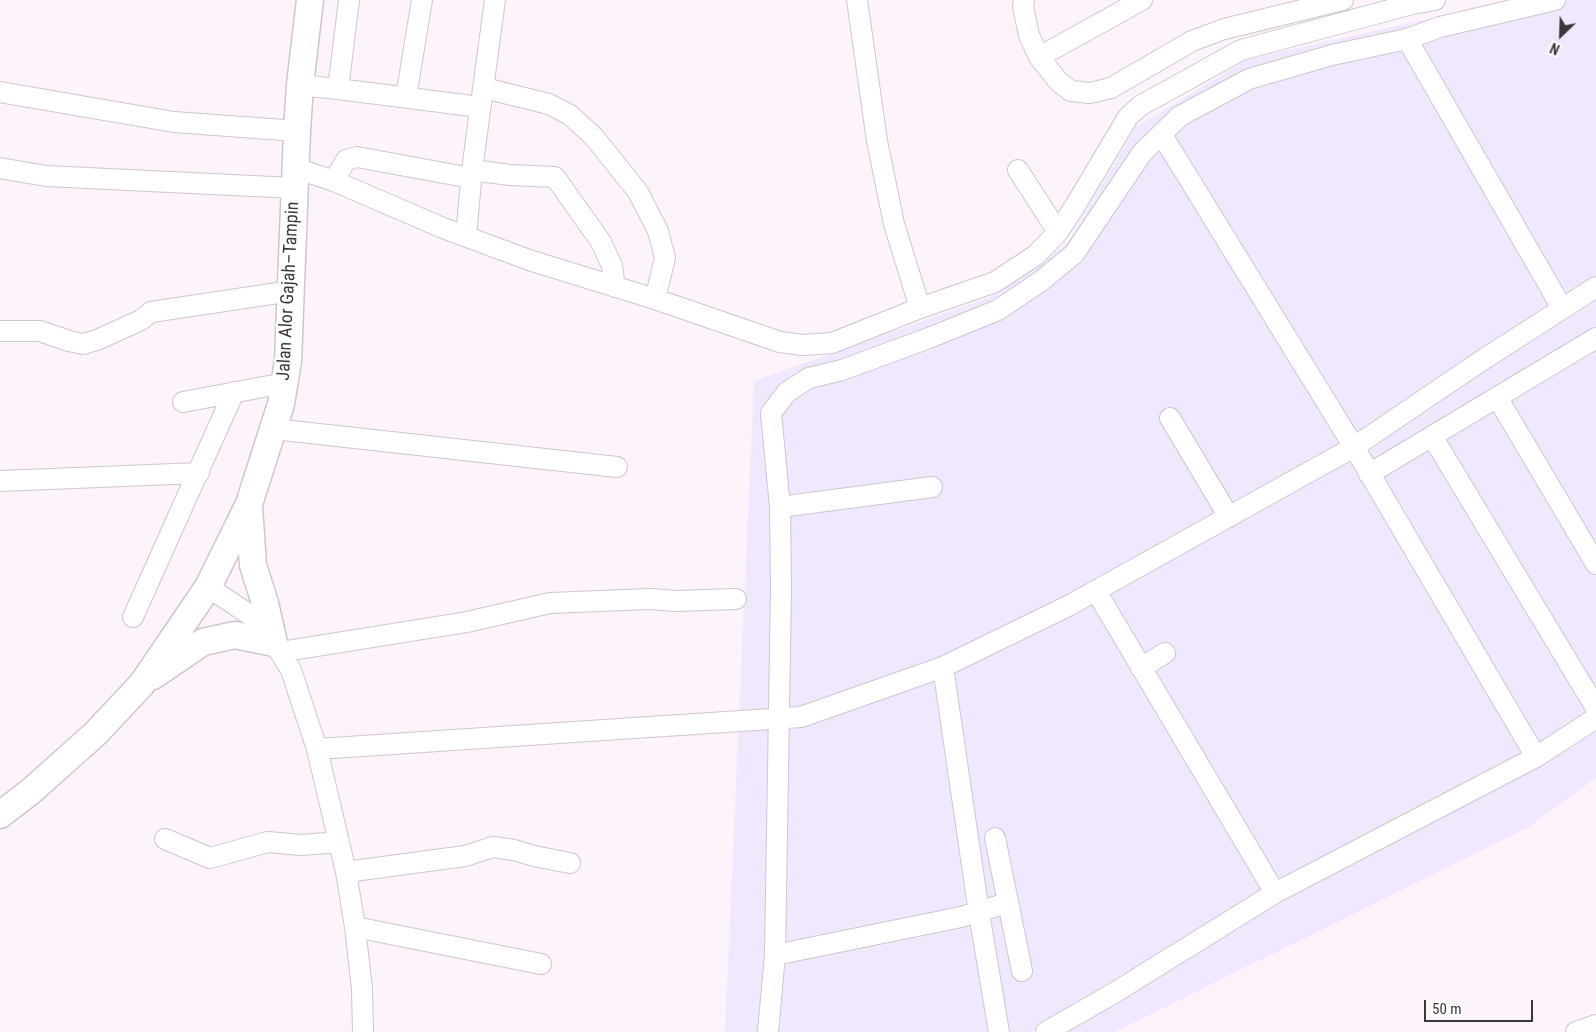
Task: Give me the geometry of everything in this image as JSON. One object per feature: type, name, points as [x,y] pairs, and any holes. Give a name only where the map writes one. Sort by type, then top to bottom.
[{"type":"main road","name":"Jalan Alor Gajah–Tampin","points":[[0,815],[30,792],[95,734],[142,684],[208,587],[249,504],[281,404],[289,352],[294,178],[300,85],[310,0]]},
{"type":"main road","points":[[249,504],[253,565],[277,648]]},
{"type":"main road","points":[[142,684],[203,642],[235,635],[277,648]]},
{"type":"street","points":[[338,89],[349,0]]},
{"type":"street","points":[[406,97],[422,0]]},
{"type":"street","points":[[466,236],[471,174],[495,0]]},
{"type":"street","points":[[856,0],[877,141],[890,205],[920,308]]},
{"type":"street","points":[[1024,0],[1029,35],[1039,57],[1059,82],[1071,91],[1090,93],[1111,88],[1192,41],[1224,30],[1343,0]]},
{"type":"street","points":[[1039,57],[1142,0]]},
{"type":"street","points":[[0,168],[46,176],[294,178],[334,181],[443,228],[529,260],[655,299],[780,342],[803,345],[832,342],[920,308],[996,282],[1036,255],[1058,232],[1076,206],[1128,117],[1140,106],[1240,50],[1411,2],[1435,0]]},
{"type":"street","points":[[768,1032],[775,954],[781,587],[780,507],[771,413],[786,392],[809,378],[859,363],[929,338],[998,310],[1041,281],[1074,254],[1142,153],[1180,116],[1249,79],[1332,55],[1407,39],[1440,27],[1555,0]]},
{"type":"street","points":[[1407,39],[1562,308]]},
{"type":"street","points":[[300,85],[406,97],[482,98],[549,104],[570,115],[600,144],[638,192],[658,231],[665,258],[655,299]]},
{"type":"street","points":[[0,92],[174,122],[297,131]]},
{"type":"street","points":[[1162,135],[1354,448],[1536,757]]},
{"type":"street","points":[[334,181],[346,160],[352,158],[471,174],[554,177],[601,242],[612,266],[615,287]]},
{"type":"street","points":[[1018,170],[1058,232]]},
{"type":"street","points":[[1076,206],[1096,222]]},
{"type":"street","points":[[317,749],[801,717],[943,667],[1096,591],[1354,448],[1478,363],[1596,288]]},
{"type":"street","points":[[0,331],[40,331],[83,344],[97,340],[142,320],[151,312],[291,290]]},
{"type":"street","points":[[1369,474],[1596,338]]},
{"type":"street","points":[[183,402],[285,383]]},
{"type":"street","points":[[133,617],[234,392]]},
{"type":"street","points":[[1497,397],[1596,564]]},
{"type":"street","points":[[1170,418],[1229,517]]},
{"type":"street","points":[[274,429],[617,467]]},
{"type":"street","points":[[1432,436],[1596,708]]},
{"type":"street","points":[[0,482],[199,473]]},
{"type":"street","points":[[780,507],[932,487]]},
{"type":"street","points":[[208,587],[250,615],[277,648],[291,670],[317,749],[346,872],[362,989],[363,1032]]},
{"type":"street","points":[[1096,591],[1275,893]]},
{"type":"street","points":[[277,648],[467,622],[550,603],[650,599],[677,601],[736,599]]},
{"type":"street","points":[[1141,668],[1165,653]]},
{"type":"street","points":[[943,667],[979,913],[999,1032]]},
{"type":"street","points":[[1046,1032],[1114,993],[1275,893],[1536,757],[1596,718]]},
{"type":"street","points":[[995,838],[1022,971]]},
{"type":"street","points":[[165,839],[210,858],[268,842],[301,845],[339,842]]},
{"type":"street","points":[[346,872],[464,856],[493,847],[570,863]]},
{"type":"street","points":[[775,954],[979,913],[1007,903]]},
{"type":"street","points":[[355,927],[541,964]]},
{"type":"street","points":[[1576,1032],[1596,1025]]},
{"type":"shaded area","points":[[1513,0],[1596,0],[1596,778],[1527,828],[1115,1032],[725,1032],[754,381],[998,294],[1068,242],[1136,127],[1248,59]]}]
